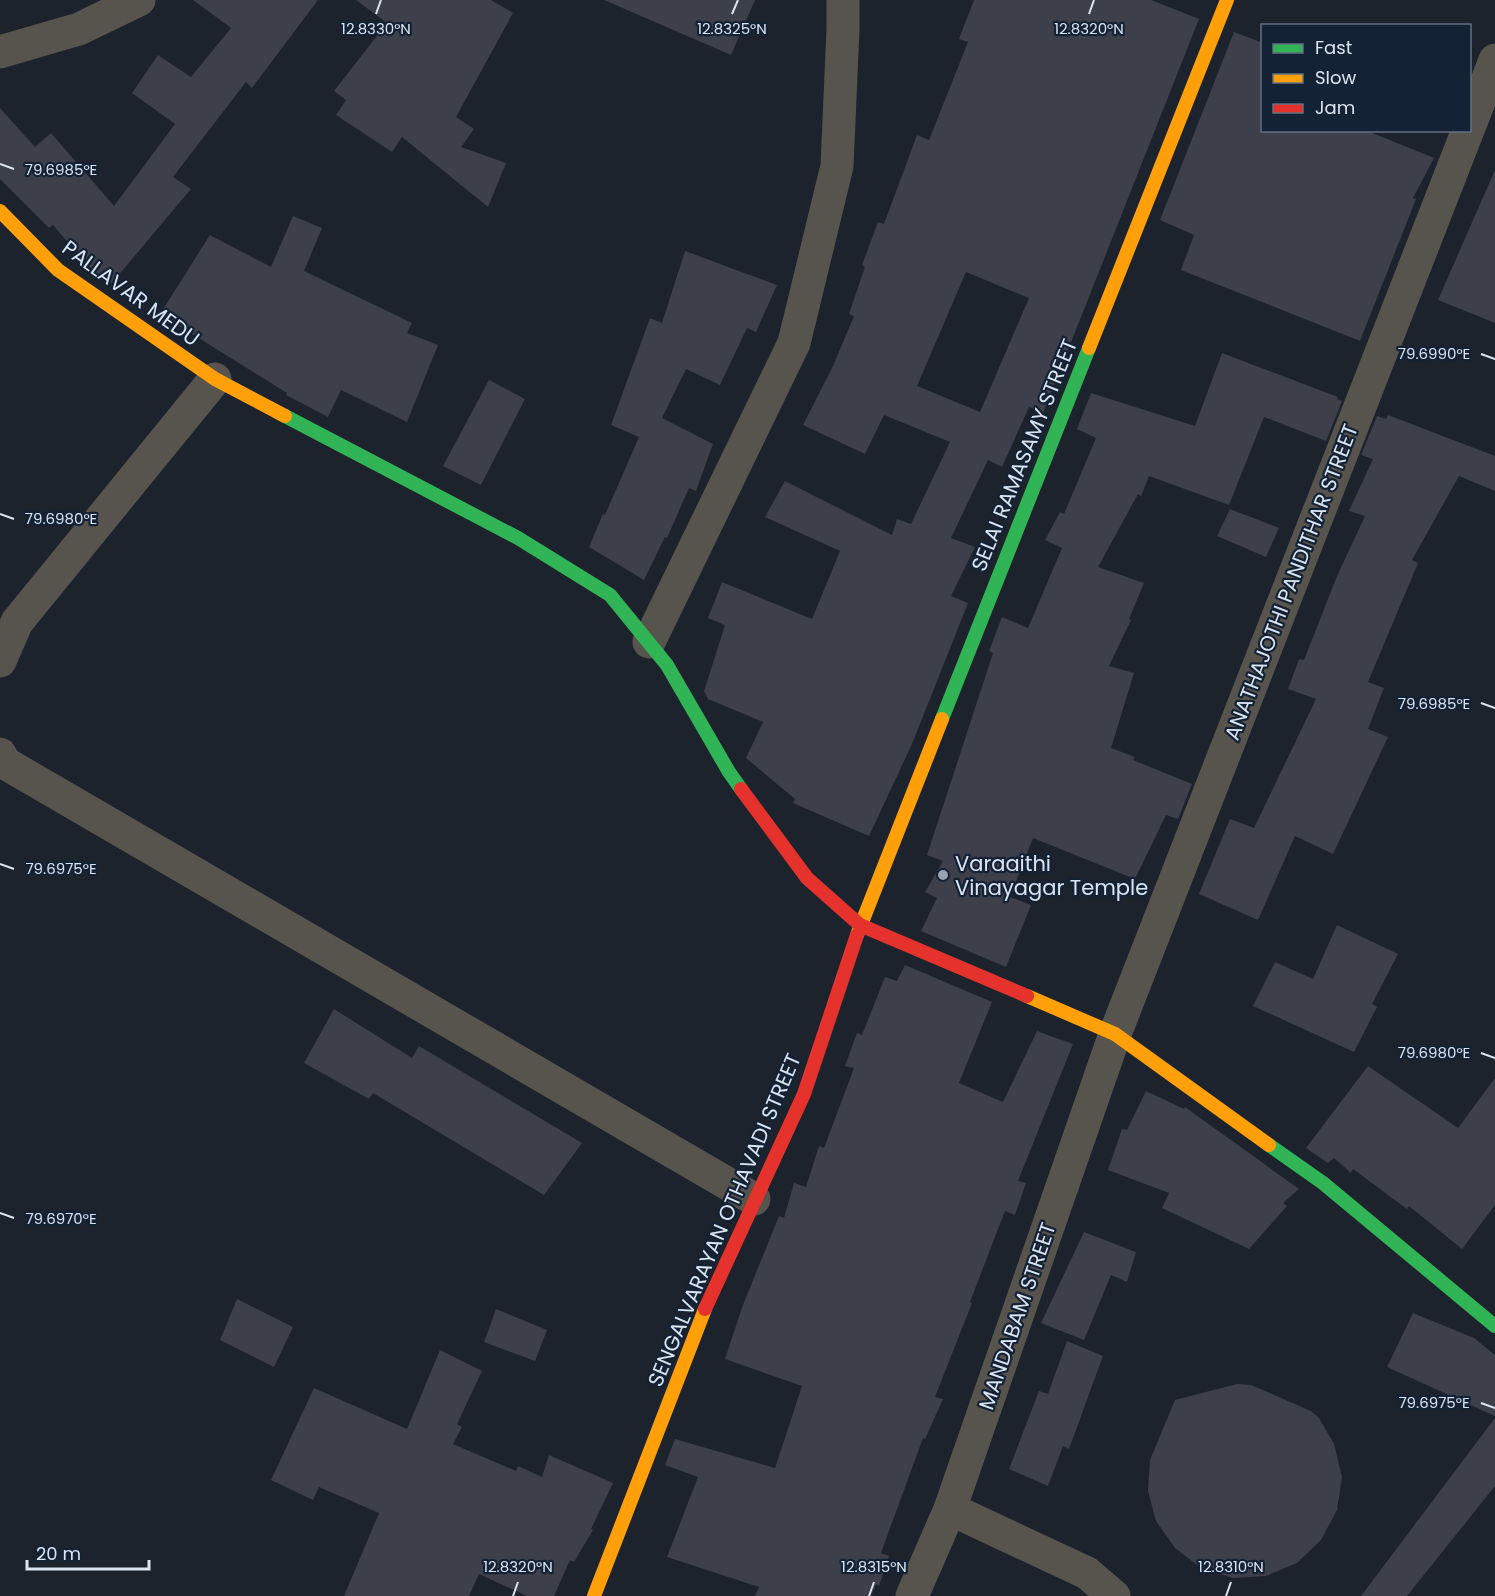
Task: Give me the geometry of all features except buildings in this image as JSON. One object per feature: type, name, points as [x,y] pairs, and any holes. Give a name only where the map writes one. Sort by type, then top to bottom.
[{"type":"street","points":[[0,52],[79,29],[139,0]]},
{"type":"street","points":[[649,642],[795,343],[837,166],[843,0]]},
{"type":"street","name":"SELAI RAMASAMY STREET","points":[[860,926],[1227,0]]},
{"type":"street","points":[[1471,122],[1495,60]]},
{"type":"street","name":"ANATHAJOTHI PANDITHAR STREET","points":[[1115,1034],[1466,132]]},
{"type":"street","name":"PALLAVAR MEDU","points":[[0,211],[58,270],[215,380],[518,538],[610,595],[668,664],[729,772],[807,878],[860,926],[1115,1034],[1323,1183],[1495,1326]]},
{"type":"street","points":[[0,661],[17,622],[215,380]]},
{"type":"street","points":[[0,754],[5,763],[754,1199]]},
{"type":"street","name":"SENGALVARAYAN OTHAVADI STREET","points":[[594,1596],[706,1303],[804,1094],[860,926]]},
{"type":"street","name":"MANDABAM STREET","points":[[912,1596],[950,1509],[1115,1034]]},
{"type":"street","points":[[950,1509],[1087,1573],[1114,1596]]},
{"type":"traffic: fast","points":[[942,719],[1089,348]]},
{"type":"traffic: fast","points":[[285,416],[518,538],[610,595],[667,665],[741,789]]},
{"type":"traffic: fast","points":[[1269,1145],[1323,1183],[1495,1326]]},
{"type":"traffic: slow","points":[[1089,348],[1227,0]]},
{"type":"traffic: slow","points":[[0,211],[58,270],[215,379],[285,416]]},
{"type":"traffic: slow","points":[[857,935],[942,719]]},
{"type":"traffic: slow","points":[[1027,996],[1115,1034],[1269,1145]]},
{"type":"traffic: slow","points":[[594,1596],[705,1309]]},
{"type":"traffic: jam","points":[[741,789],[807,878],[860,925],[1027,996]]},
{"type":"traffic: jam","points":[[705,1309],[804,1094],[857,935]]},
{"type":"place","name":"Varaaithi Vinayagar Temple","points":[[943,875]]}]
